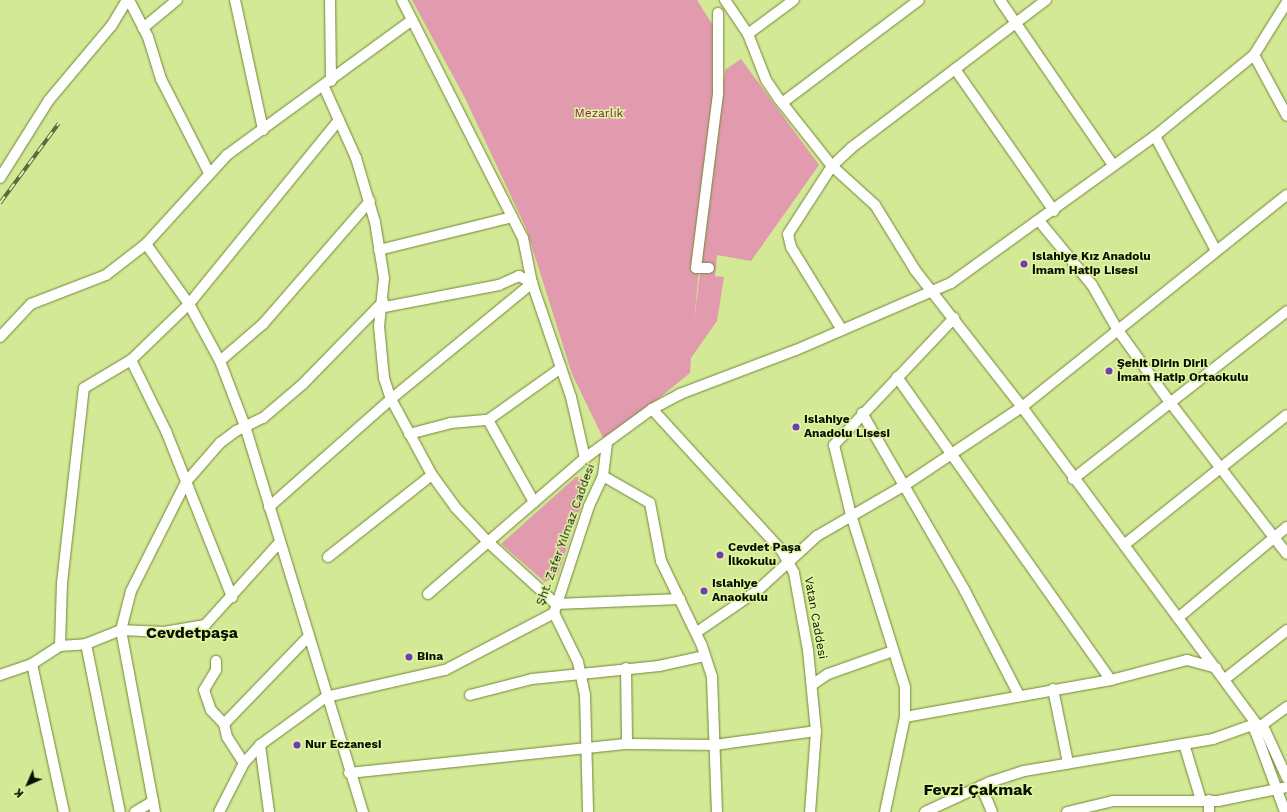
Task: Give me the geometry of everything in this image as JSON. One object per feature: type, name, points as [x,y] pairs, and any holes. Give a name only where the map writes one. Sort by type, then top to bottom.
[{"type":"street","points":[[0,178],[49,100],[112,25],[128,0],[143,28],[161,79],[209,174]]},
{"type":"street","points":[[143,28],[177,0]]},
{"type":"street","points":[[235,0],[263,130]]},
{"type":"street","points":[[330,0],[328,84],[339,120],[356,158],[370,201],[379,250],[382,305],[379,345],[391,399],[408,434],[432,475],[455,508],[554,608],[571,644],[580,671],[585,695],[585,748],[588,812]]},
{"type":"street","points":[[402,0],[523,238],[532,283],[561,368],[585,458]]},
{"type":"street","points":[[725,0],[748,34],[766,80],[782,103],[832,166],[875,206],[932,293],[954,318],[1022,407],[1073,479],[1225,678],[1258,727],[1287,778]]},
{"type":"street","points":[[748,34],[794,0]]},
{"type":"street","points":[[782,103],[919,0]]},
{"type":"street","points":[[1000,0],[1113,165]]},
{"type":"street","points":[[842,330],[788,238],[832,166],[866,134],[1016,24],[1046,0]]},
{"type":"street","points":[[428,594],[585,458],[607,445],[652,409],[680,394],[932,293],[969,272],[1040,222],[1113,165],[1155,136],[1254,55],[1287,2]]},
{"type":"street","points":[[709,268],[696,268],[718,94],[718,13]]},
{"type":"street","points":[[0,337],[31,304],[99,280],[146,244],[209,174],[240,144],[263,130],[328,84],[412,20]]},
{"type":"street","points":[[1254,55],[1287,116]]},
{"type":"street","points":[[955,69],[1054,211]]},
{"type":"street","points":[[60,646],[62,583],[81,393],[87,385],[131,360],[189,304],[339,120]]},
{"type":"street","points":[[1155,136],[1215,249]]},
{"type":"street","points":[[697,632],[758,590],[817,536],[905,485],[1022,407],[1215,249],[1287,195]]},
{"type":"street","points":[[220,361],[263,324],[370,201]]},
{"type":"street","points":[[379,250],[512,217]]},
{"type":"street","points":[[1040,222],[1092,285],[1117,328],[1169,401],[1287,554]]},
{"type":"street","points":[[146,244],[189,304],[220,361],[245,426],[349,773],[363,812]]},
{"type":"street","points":[[155,812],[121,630],[131,591],[186,482],[220,444],[245,426],[263,418],[303,384],[382,305],[499,285],[519,276],[532,283]]},
{"type":"street","points":[[269,507],[391,399],[532,283]]},
{"type":"street","points":[[1073,479],[1169,401],[1287,311]]},
{"type":"street","points":[[885,812],[906,716],[905,687],[851,515],[834,445],[862,413],[954,318]]},
{"type":"street","points":[[131,360],[166,431],[232,597]]},
{"type":"street","points":[[408,434],[452,423],[488,420],[561,368]]},
{"type":"street","points":[[897,377],[1111,680]]},
{"type":"street","name":"Vatan Caddesi","points":[[652,409],[789,562],[798,585],[812,685],[816,731],[810,812]]},
{"type":"street","points":[[862,413],[905,485],[1019,695]]},
{"type":"street","points":[[1124,545],[1287,415]]},
{"type":"street","points":[[488,420],[534,502]]},
{"type":"street","name":"Şht. Zafer Yılmaz Caddesi","points":[[219,812],[244,763],[260,745],[326,697],[445,670],[554,608],[589,506],[603,476],[607,445]]},
{"type":"street","points":[[328,557],[432,475]]},
{"type":"street","points":[[603,476],[650,503],[661,561],[697,632],[712,677],[717,812]]},
{"type":"street","points":[[1178,618],[1287,527]]},
{"type":"street","points":[[0,675],[32,664],[60,646],[86,644],[121,630],[164,632],[195,629],[205,625],[232,597],[279,543]]},
{"type":"street","points":[[554,608],[680,599]]},
{"type":"street","points":[[1225,678],[1287,630]]},
{"type":"street","points":[[224,724],[308,637]]},
{"type":"street","points":[[86,644],[120,812]]},
{"type":"street","points":[[812,685],[828,674],[893,651]]},
{"type":"street","points":[[470,695],[580,671],[659,666],[705,656]]},
{"type":"street","points":[[906,716],[1111,680],[1187,660],[1216,668]]},
{"type":"street","points":[[216,661],[216,670],[204,690],[211,710],[224,724],[227,737],[244,763]]},
{"type":"street","points":[[32,664],[64,812]]},
{"type":"street","points":[[626,668],[627,744]]},
{"type":"street","points":[[1053,689],[1068,763]]},
{"type":"street","points":[[925,812],[982,786],[1024,771],[1184,744],[1258,727],[1287,707]]},
{"type":"street","points":[[1258,727],[1285,812]]},
{"type":"street","points":[[349,773],[627,744],[715,745],[816,731]]},
{"type":"street","points":[[1184,744],[1209,812]]},
{"type":"street","points":[[260,745],[269,812]]},
{"type":"street","points":[[982,786],[992,812]]},
{"type":"street","points":[[1067,812],[1136,798],[1205,800],[1287,787]]},
{"type":"street","points":[[135,812],[153,801]]},
{"type":"green space","name":"Mezarlık","points":[[412,0],[697,0],[721,38],[694,321],[725,70],[741,59],[819,165],[751,261],[717,255],[715,276],[724,277],[717,321],[691,358],[690,373],[605,442],[572,374],[526,228],[465,98]]},
{"type":"green space","points":[[576,477],[581,477],[586,491],[559,571],[556,577],[545,582],[501,544]]},
{"type":"railway","points":[[0,203],[59,123]]},
{"type":"place","name":"Islahiye Kız Anadolu İmam Hatip Lisesi","points":[[1024,264]]},
{"type":"place","name":"Şehit Dirin Diril İmam Hatip Ortaokulu","points":[[1109,371]]},
{"type":"place","name":"Islahiye Anadolu Lisesi","points":[[796,427]]},
{"type":"place","name":"Cevdet Paşa İlkokulu","points":[[720,555]]},
{"type":"place","name":"Islahiye Anaokulu","points":[[704,591]]},
{"type":"place","name":"Bina","points":[[409,657]]},
{"type":"place","name":"Nur Eczanesi","points":[[297,745]]},
{"type":"district","name":"Cevdetpaşa","points":[[192,633]]},
{"type":"district","name":"Fevzi Çakmak","points":[[978,790]]}]
